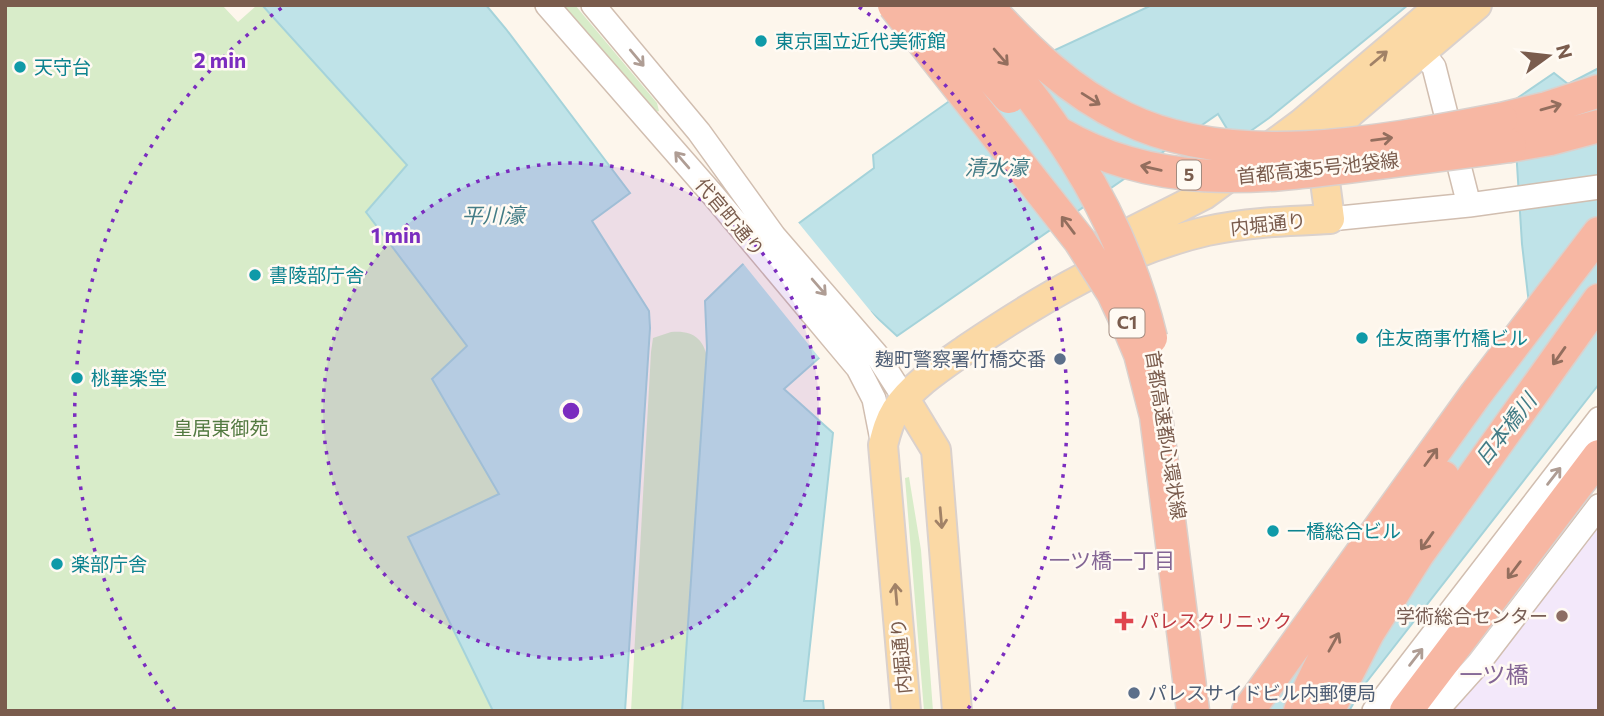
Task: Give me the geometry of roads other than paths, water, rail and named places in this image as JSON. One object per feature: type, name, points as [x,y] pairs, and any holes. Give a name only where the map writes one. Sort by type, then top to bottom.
[{"type":"highway","name":"首都高速都心環状線","points":[[894,5],[1080,241],[1113,293],[1127,323],[1140,355],[1156,416],[1192,711]]},
{"type":"highway","name":"首都高速5号池袋線","points":[[926,5],[994,82],[1036,119],[1088,148],[1128,162],[1174,173],[1233,178],[1285,175],[1510,146],[1599,126]]},
{"type":"highway","name":"首都高速都心環状線","points":[[956,5],[1035,99],[1074,155],[1107,213],[1132,274],[1150,334],[1164,401],[1202,711]]},
{"type":"highway","name":"首都高速5号池袋線","points":[[986,5],[1030,52],[1058,76],[1104,108],[1148,128],[1221,145],[1257,148],[1307,147],[1409,135],[1513,116],[1599,91]]},
{"type":"highway","points":[[1248,711],[1476,394],[1599,233]]},
{"type":"highway","points":[[1300,711],[1331,647],[1364,592],[1599,256]]},
{"type":"highway","points":[[1328,711],[1368,633],[1412,564],[1599,300]]},
{"type":"highway","points":[[1406,711],[1596,435]]},
{"type":"main road","name":"内堀通り","points":[[906,711],[883,445],[888,425],[905,398],[945,364],[1105,256],[1203,195],[1302,123],[1441,5]]},
{"type":"main road","name":"内堀通り","points":[[1105,256],[1168,243],[1207,231],[1250,224],[1330,219],[1322,159],[1330,134],[1351,112],[1477,5]]},
{"type":"main road","points":[[905,398],[936,450],[957,711]]},
{"type":"street","name":"代官町通り","points":[[548,5],[713,195],[766,243],[876,354],[905,398]]},
{"type":"street","name":"代官町通り","points":[[593,5],[699,132],[766,243],[858,368],[874,399],[883,445]]},
{"type":"street","points":[[1422,52],[1434,66],[1469,205]]},
{"type":"street","points":[[1330,219],[1469,205],[1599,187]]},
{"type":"street","points":[[1105,256],[1127,315],[1142,371],[1186,711]]},
{"type":"street","points":[[1374,711],[1596,435]]},
{"type":"street","points":[[1436,711],[1478,664],[1599,506]]},
{"type":"water","name":"平川濠","points":[[262,5],[486,5],[630,193],[592,221],[649,311],[625,711],[493,711],[408,537],[499,494],[432,379],[467,346],[366,212],[407,165]]},
{"type":"water","name":"清水濠","points":[[1152,5],[1408,5],[1269,118],[1235,142],[1218,114],[897,336],[871,312],[784,389],[833,433],[804,701],[823,701],[824,711],[682,711],[707,348],[705,301],[742,265],[874,168],[873,155],[958,95]]},
{"type":"water","name":"日本橋川","points":[[1599,68],[1599,384],[1365,684],[1349,711],[1236,711],[1529,304],[1522,244],[1513,101],[1554,73],[1568,84]]},
{"type":"place","name":"東京国立近代美術館","points":[[761,41]]},
{"type":"place","name":"天守台","points":[[20,67]]},
{"type":"place","name":"書陵部庁舎","points":[[255,275]]},
{"type":"place","name":"住友商事竹橋ビル","points":[[1362,338]]},
{"type":"place","name":"麹町警察署竹橋交番","points":[[1060,359]]},
{"type":"place","name":"桃華楽堂","points":[[77,378]]},
{"type":"place","name":"一橋総合ビル","points":[[1273,531]]},
{"type":"place","name":"楽部庁舎","points":[[57,564]]},
{"type":"place","name":"学術総合センター","points":[[1562,616]]},
{"type":"place","name":"パレスクリニック","points":[[1124,621]]},
{"type":"place","name":"パレスサイドビル内郵便局","points":[[1134,693]]},
{"type":"district","name":"一ツ橋一丁目","points":[[1112,561]]},
{"type":"district","name":"一ツ橋","points":[[1494,675]]},
{"type":"park label","name":"皇居東御苑","points":[[221,428]]}]
